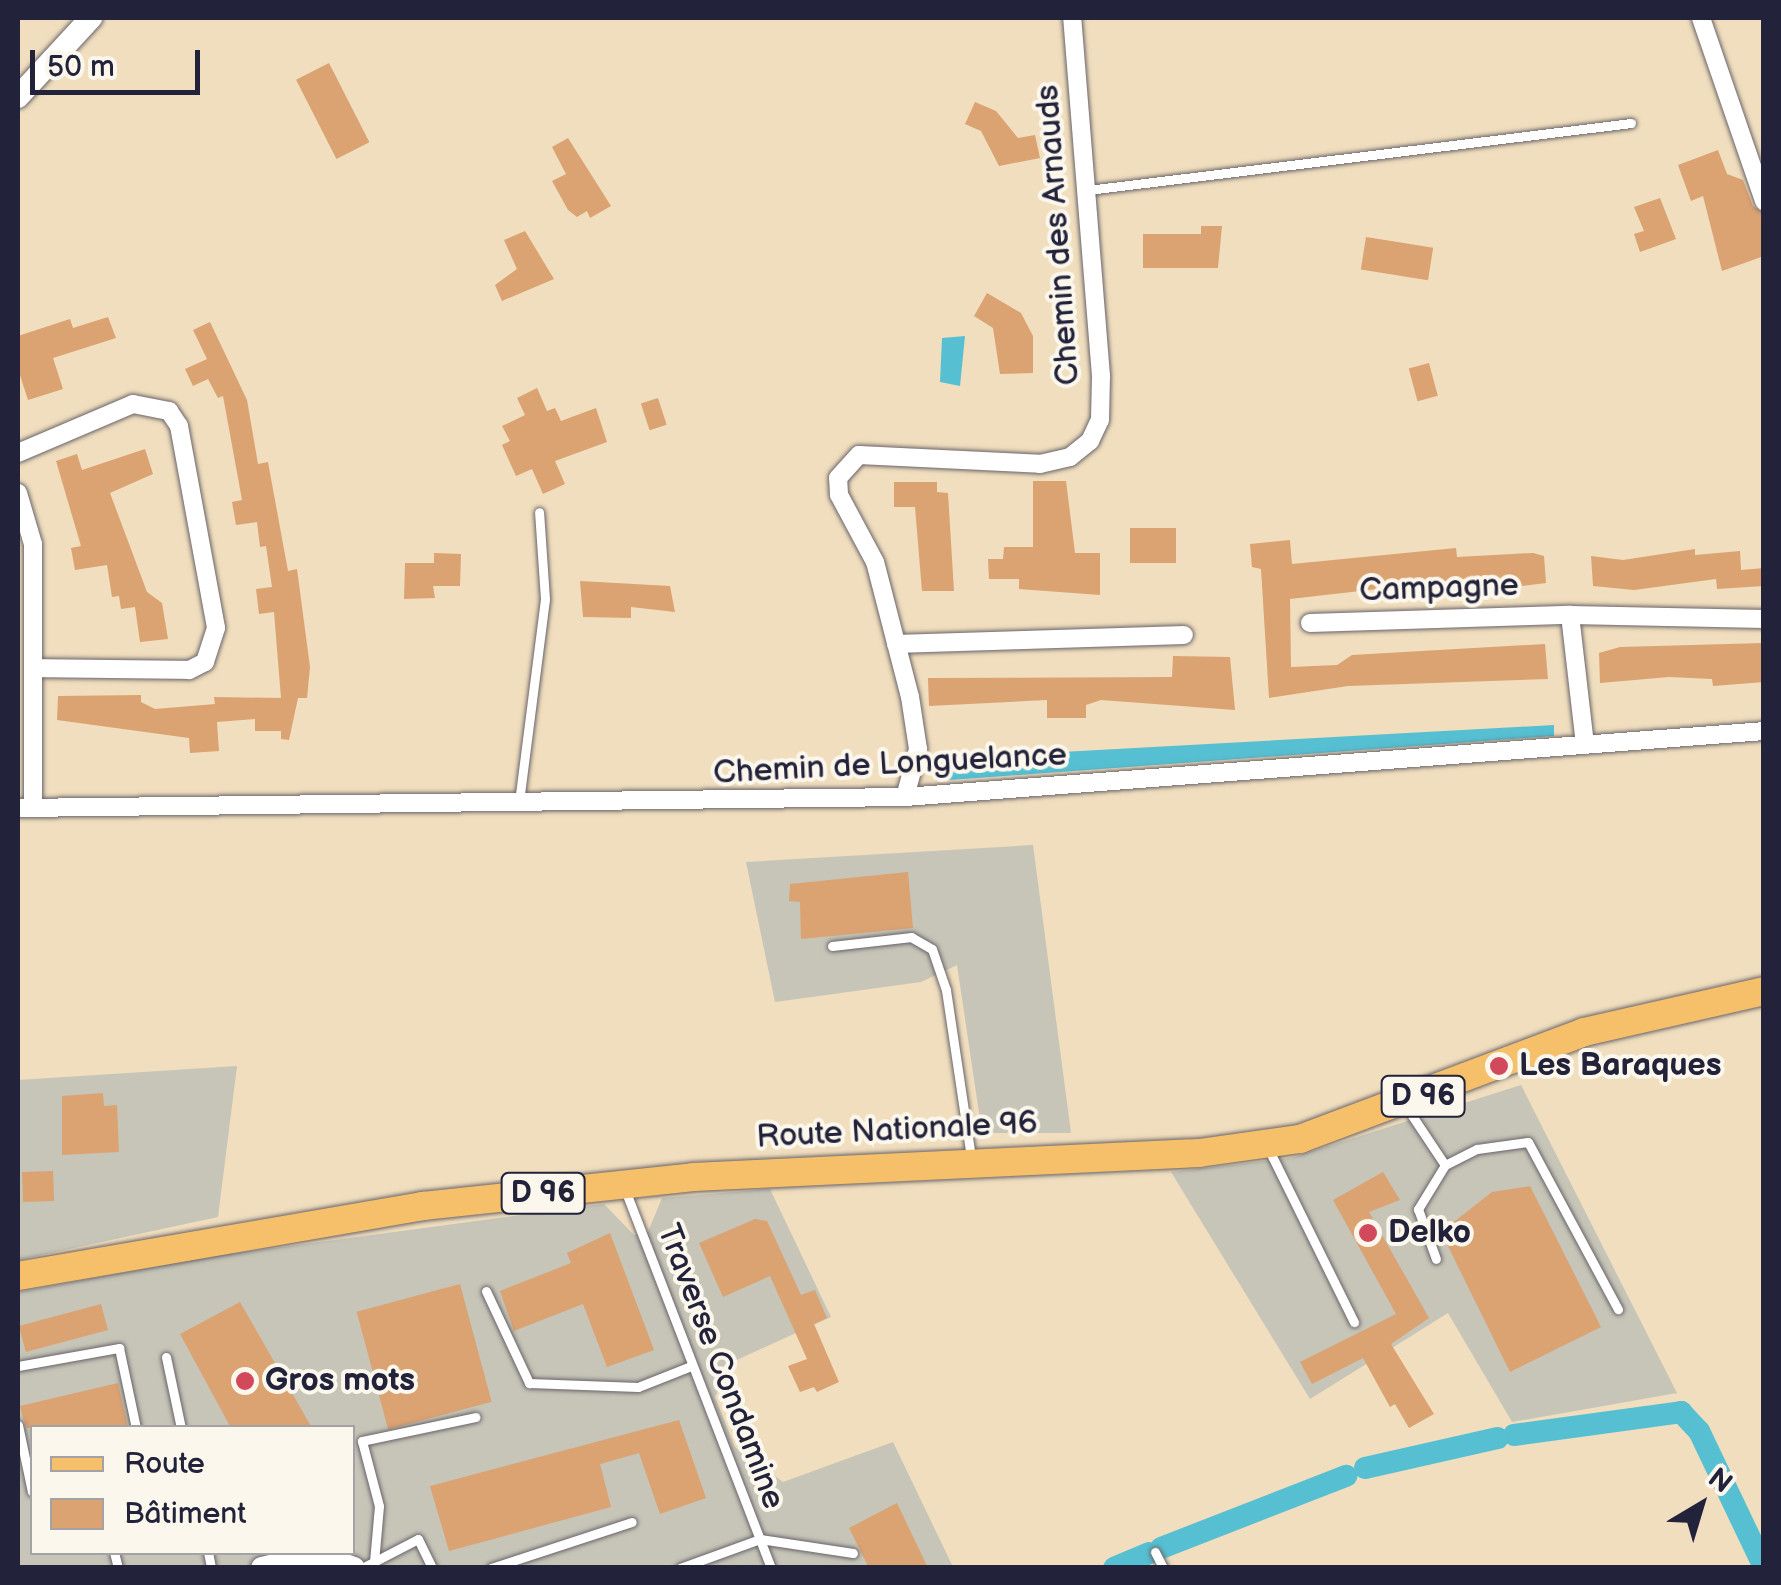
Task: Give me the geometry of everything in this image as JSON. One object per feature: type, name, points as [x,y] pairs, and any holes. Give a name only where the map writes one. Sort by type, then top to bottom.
[{"type":"main road","name":"Route Nationale 96","points":[[18,1276],[423,1206],[623,1184],[971,1162],[1200,1153],[1267,1143],[1404,1104],[1584,1032],[1764,991]]},
{"type":"street","points":[[18,97],[91,18]]},
{"type":"street","name":"Chemin des Arnauds","points":[[905,797],[918,749],[896,644],[875,562],[840,495],[838,478],[860,455],[1040,464],[1070,456],[1090,441],[1100,420],[1101,376],[1072,18]]},
{"type":"street","points":[[1701,18],[1764,201]]},
{"type":"street","points":[[18,452],[133,404],[169,411],[179,426],[216,628],[214,648],[190,670],[34,668]]},
{"type":"street","points":[[18,493],[33,544],[34,668],[25,808]]},
{"type":"street","points":[[1570,616],[1584,744]]},
{"type":"street","name":"Campagne","points":[[1310,623],[1570,616],[1764,620]]},
{"type":"street","points":[[896,644],[1184,634]]},
{"type":"street","name":"Chemin de Longuelance","points":[[25,808],[518,805],[905,797],[1764,731]]},
{"type":"street","points":[[262,1568],[316,1555],[364,1565]]},
{"type":"lane","points":[[1088,190],[1632,123]]},
{"type":"lane","points":[[518,805],[545,599],[540,512]]},
{"type":"lane","points":[[832,946],[911,938],[932,949],[950,1009],[971,1162]]},
{"type":"lane","points":[[1404,1104],[1445,1165]]},
{"type":"lane","points":[[1436,1259],[1418,1209],[1445,1165],[1477,1149],[1528,1142],[1618,1309]]},
{"type":"lane","points":[[1267,1143],[1283,1188],[1354,1322]]},
{"type":"lane","name":"Traverse Condamine","points":[[623,1184],[771,1568]]},
{"type":"lane","points":[[486,1292],[530,1383],[638,1387],[690,1366]]},
{"type":"lane","points":[[18,1366],[119,1348],[135,1425]]},
{"type":"lane","points":[[166,1357],[180,1425]]},
{"type":"lane","points":[[362,1568],[379,1506],[362,1441],[476,1417]]},
{"type":"lane","points":[[18,1425],[30,1482]]},
{"type":"lane","points":[[490,1568],[632,1522]]},
{"type":"lane","points":[[364,1565],[418,1539],[432,1568]]},
{"type":"lane","points":[[680,1568],[760,1539],[852,1553]]},
{"type":"lane","points":[[1155,1552],[1163,1568]]},
{"type":"shaded area","points":[[1033,845],[1071,1133],[982,1133],[957,965],[921,982],[775,1002],[746,862]]},
{"type":"shaded area","points":[[237,1066],[218,1217],[18,1260],[18,1080]]},
{"type":"shaded area","points":[[1521,1085],[1677,1393],[1512,1422],[1448,1313],[1310,1399],[1171,1172],[1291,1158]]},
{"type":"shaded area","points":[[770,1189],[831,1317],[715,1370],[721,1385],[715,1397],[735,1447],[783,1482],[893,1442],[953,1567],[18,1568],[18,1292],[214,1256],[604,1204],[634,1235],[648,1232],[662,1198]]},
{"type":"water","points":[[965,336],[960,386],[940,382],[942,338]]},
{"type":"water","points":[[1554,725],[1554,736],[936,781],[932,759]]},
{"type":"building","points":[[329,63],[369,142],[336,159],[296,80]]},
{"type":"building","points":[[975,102],[996,111],[1018,138],[1035,135],[1040,158],[999,166],[981,131],[965,124]]},
{"type":"building","points":[[568,138],[611,206],[590,218],[587,211],[577,217],[568,210],[552,181],[566,174],[552,147]]},
{"type":"building","points":[[1718,150],[1727,174],[1743,180],[1753,206],[1764,213],[1764,256],[1722,271],[1703,196],[1691,201],[1678,165]]},
{"type":"building","points":[[1660,198],[1676,239],[1640,252],[1634,234],[1644,231],[1634,207]]},
{"type":"building","points":[[1201,226],[1222,226],[1218,268],[1143,268],[1143,234],[1201,234]]},
{"type":"building","points":[[525,231],[554,279],[502,301],[495,285],[517,269],[504,240]]},
{"type":"building","points":[[1366,237],[1433,248],[1428,280],[1361,270]]},
{"type":"building","points":[[987,293],[1021,313],[1033,336],[1033,373],[1000,374],[993,328],[974,316]]},
{"type":"building","points":[[108,317],[116,338],[53,358],[63,389],[28,400],[18,369],[18,336],[70,319],[73,328]]},
{"type":"building","points":[[210,322],[247,400],[258,464],[268,462],[288,571],[297,569],[310,667],[307,698],[298,698],[289,740],[281,739],[281,731],[255,731],[255,719],[217,722],[219,751],[190,753],[189,738],[57,720],[58,696],[141,695],[141,702],[155,709],[215,704],[214,697],[281,698],[274,612],[259,614],[256,589],[272,587],[266,546],[260,547],[257,522],[236,525],[232,502],[242,500],[223,396],[218,398],[208,379],[193,386],[185,369],[207,359],[193,330]]},
{"type":"building","points":[[1429,363],[1438,396],[1418,401],[1409,368]]},
{"type":"building","points":[[537,388],[547,411],[555,408],[561,421],[596,408],[607,442],[555,461],[565,484],[543,494],[532,469],[516,476],[502,445],[510,441],[502,426],[525,415],[517,398]]},
{"type":"building","points":[[658,398],[667,425],[650,430],[641,404]]},
{"type":"building","points":[[145,449],[153,474],[110,493],[147,592],[162,603],[168,639],[140,642],[135,607],[121,609],[119,596],[112,597],[107,565],[75,570],[71,548],[81,546],[56,461],[77,454],[82,470]]},
{"type":"building","points":[[1033,481],[1066,481],[1075,553],[1100,553],[1100,595],[1019,589],[1019,579],[989,579],[988,559],[1003,559],[1004,547],[1033,547]]},
{"type":"building","points":[[894,482],[937,482],[937,492],[948,493],[954,591],[922,591],[915,507],[894,507]]},
{"type":"building","points":[[1130,528],[1176,528],[1176,563],[1130,563]]},
{"type":"building","points":[[1290,540],[1292,564],[1456,548],[1457,557],[1533,553],[1544,556],[1546,583],[1496,589],[1475,586],[1474,578],[1290,599],[1291,667],[1337,665],[1352,655],[1545,644],[1548,679],[1348,686],[1269,698],[1261,569],[1252,567],[1250,544]]},
{"type":"building","points":[[1695,549],[1695,555],[1740,551],[1741,570],[1764,568],[1764,586],[1717,589],[1716,579],[1634,590],[1593,586],[1591,556],[1623,560]]},
{"type":"building","points":[[434,553],[461,554],[460,586],[433,586],[435,598],[404,599],[405,563],[434,563]]},
{"type":"building","points":[[580,581],[670,586],[675,612],[631,607],[631,618],[583,617]]},
{"type":"building","points":[[1764,643],[1764,682],[1713,686],[1712,679],[1669,677],[1600,683],[1599,653],[1620,647]]},
{"type":"building","points":[[1173,656],[1230,657],[1235,710],[1101,700],[1086,705],[1086,718],[1047,718],[1047,700],[929,706],[928,678],[1172,677]]},
{"type":"building","points":[[908,872],[913,928],[801,939],[800,902],[789,901],[790,884]]},
{"type":"building","points":[[103,1093],[104,1106],[117,1105],[119,1152],[62,1155],[62,1096]]},
{"type":"building","points":[[53,1171],[54,1201],[23,1202],[22,1172]]},
{"type":"building","points":[[1383,1172],[1400,1200],[1369,1212],[1429,1318],[1391,1344],[1434,1414],[1409,1428],[1395,1404],[1390,1407],[1363,1358],[1312,1384],[1300,1362],[1396,1314],[1333,1200]]},
{"type":"building","points":[[1530,1186],[1601,1327],[1510,1372],[1441,1232],[1492,1192]]},
{"type":"building","points":[[755,1219],[767,1221],[801,1295],[815,1290],[827,1318],[814,1324],[839,1382],[817,1392],[814,1387],[800,1392],[788,1366],[807,1359],[770,1276],[723,1297],[699,1243]]},
{"type":"building","points":[[610,1233],[654,1350],[607,1367],[583,1304],[514,1331],[500,1291],[571,1263],[567,1253]]},
{"type":"building","points":[[460,1284],[492,1402],[388,1430],[357,1312]]},
{"type":"building","name":"Gros mots","points":[[240,1302],[310,1425],[229,1425],[180,1334]]},
{"type":"building","points":[[101,1304],[108,1330],[26,1352],[19,1326]]},
{"type":"building","points":[[118,1383],[127,1425],[27,1428],[20,1406]]},
{"type":"building","points":[[679,1420],[706,1498],[660,1514],[639,1453],[600,1464],[611,1507],[449,1551],[430,1486]]},
{"type":"building","points":[[897,1503],[928,1568],[869,1568],[849,1528]]},
{"type":"waterway","points":[[1514,1435],[1681,1412],[1699,1431],[1764,1567]]},
{"type":"waterway","points":[[1365,1468],[1498,1438]]},
{"type":"waterway","points":[[1161,1548],[1346,1476]]},
{"type":"waterway","points":[[1114,1568],[1149,1553]]},
{"type":"place","name":"Les Baraques","points":[[1499,1066]]},
{"type":"place","name":"Delko","points":[[1368,1233]]},
{"type":"place","name":"Gros mots","points":[[245,1381]]}]
